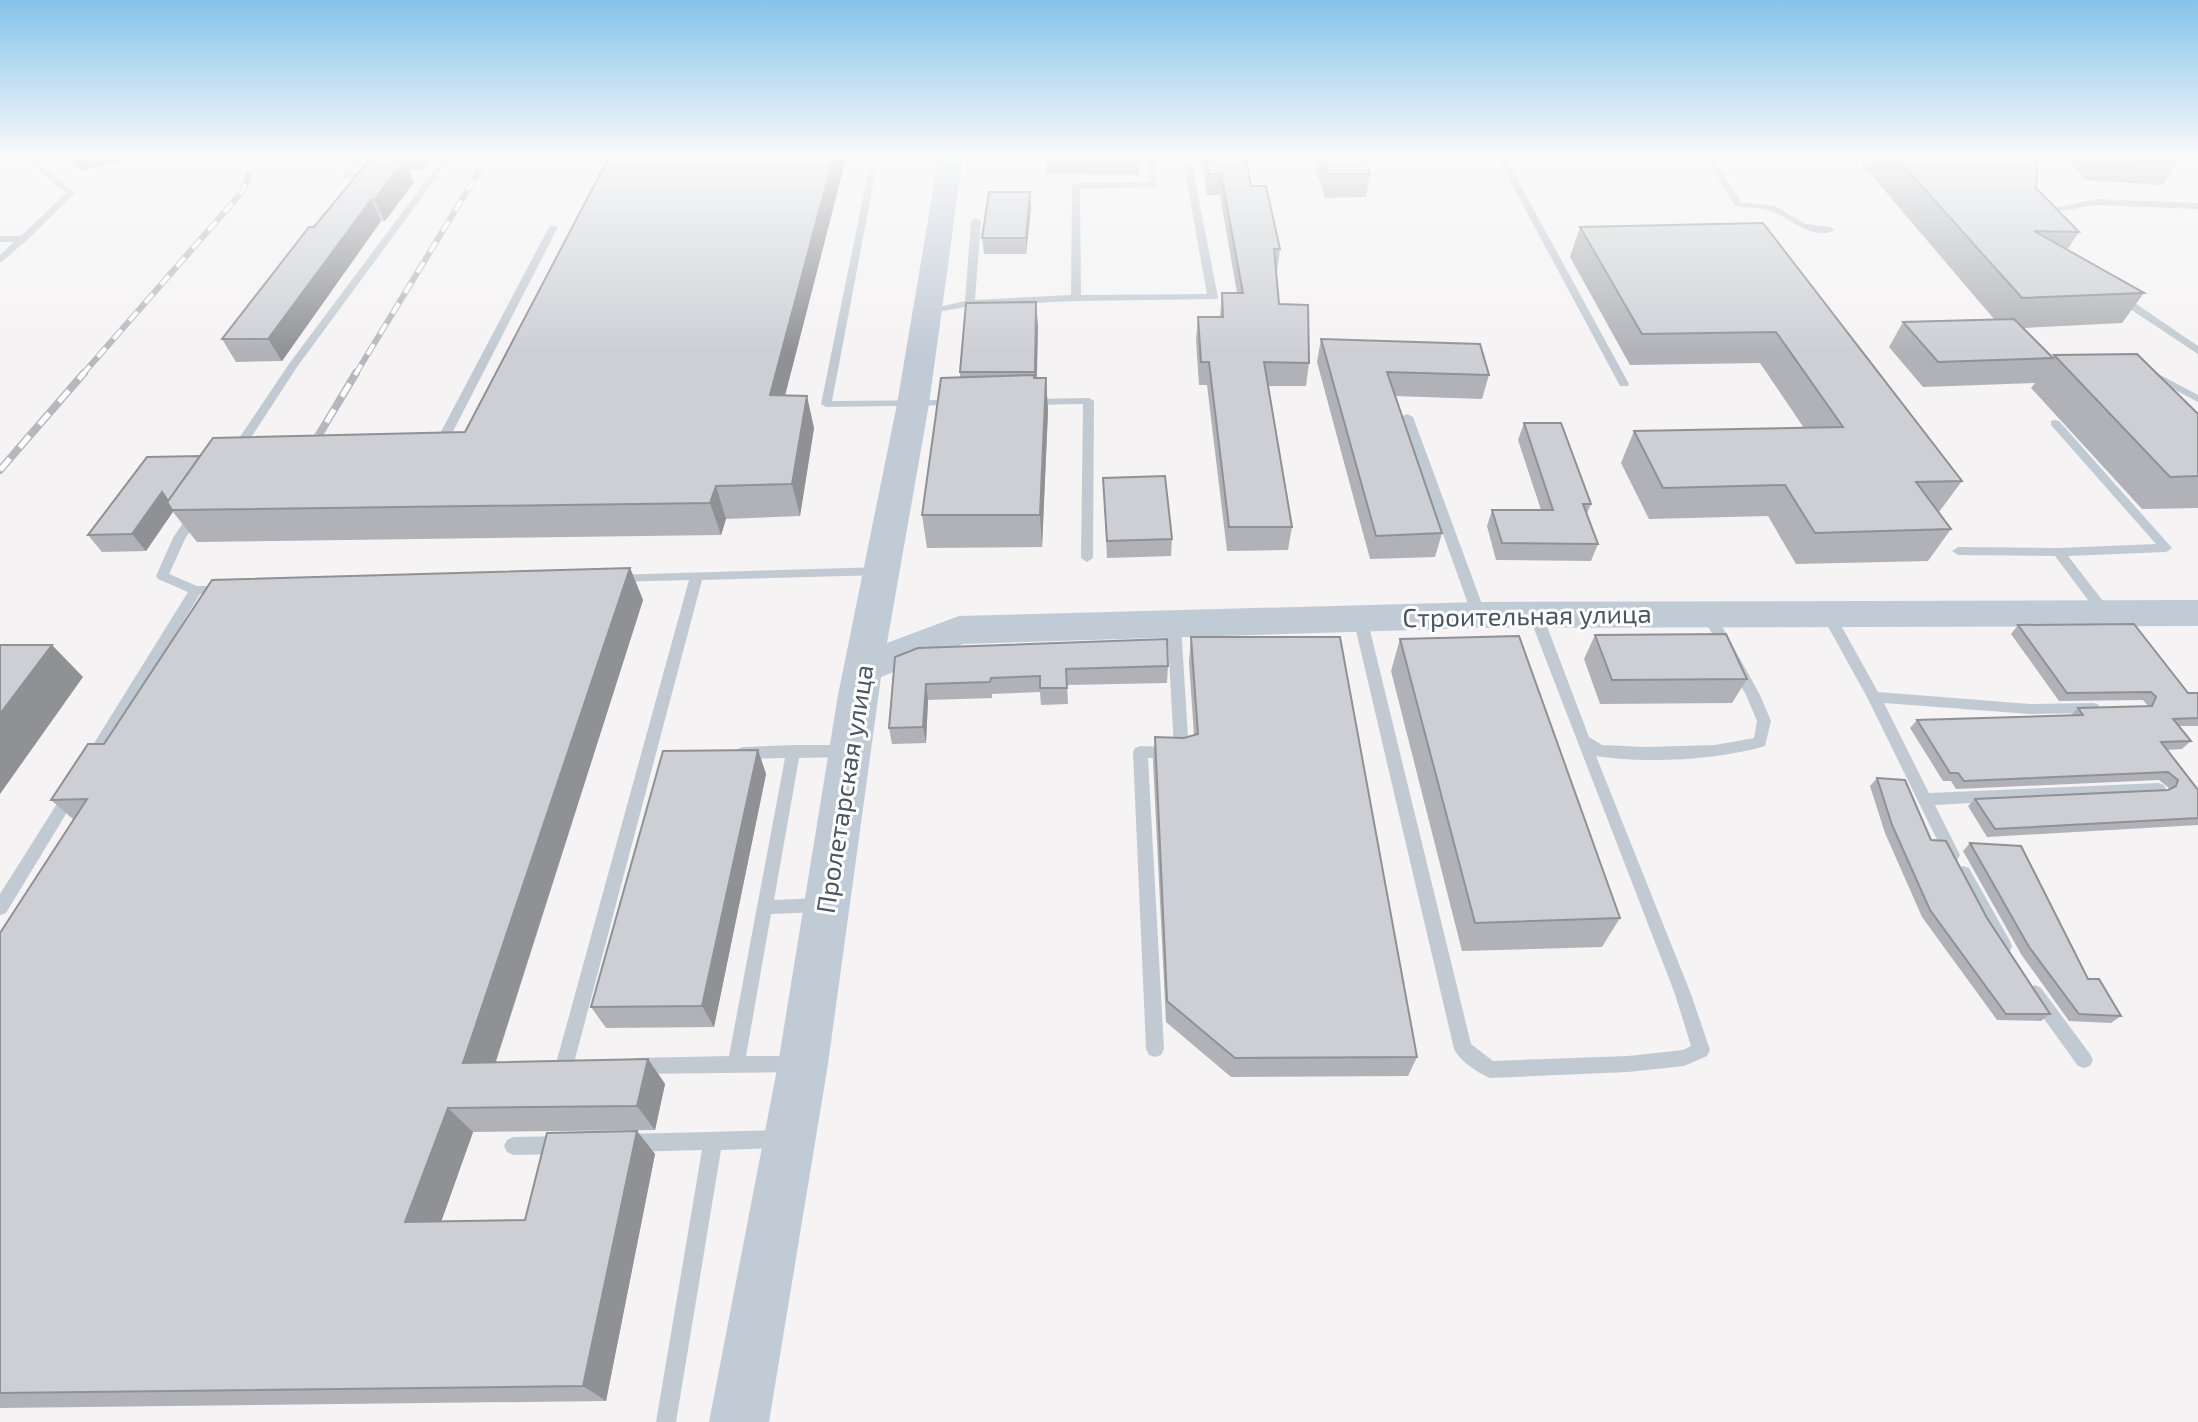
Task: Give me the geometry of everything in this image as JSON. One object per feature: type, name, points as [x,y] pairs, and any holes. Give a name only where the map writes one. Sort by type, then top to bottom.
[{"type":"street","name":"Пролетарская улица","points":[[739,1422],[803,1064],[850,751],[913,404],[940,221]]},
{"type":"street","name":"Строительная улица","points":[[864,668],[959,630],[1479,615],[2198,613]]},
{"type":"lane","points":[[0,260],[41,221]]},
{"type":"lane","points":[[228,464],[293,366],[400,221]]},
{"type":"lane","points":[[862,221],[826,404],[961,403]]},
{"type":"lane","points":[[970,303],[976,221]]},
{"type":"lane","points":[[1076,221],[1076,298]]},
{"type":"lane","points":[[926,313],[970,303],[1213,297],[1199,221]]},
{"type":"lane","points":[[1536,221],[1624,384]]},
{"type":"lane","points":[[1794,221],[1802,226],[1830,230]]},
{"type":"lane","points":[[426,449],[442,446],[553,227]]},
{"type":"lane","points":[[0,239],[23,239]]},
{"type":"lane","points":[[2107,289],[2198,351]]},
{"type":"lane","points":[[2136,372],[2149,372],[2198,399]]},
{"type":"lane","points":[[1009,402],[1089,401],[1087,558]]},
{"type":"lane","points":[[1407,417],[1479,615]]},
{"type":"lane","points":[[1958,551],[2058,552],[2166,548],[2055,423]]},
{"type":"lane","points":[[236,451],[251,452]]},
{"type":"lane","points":[[203,501],[179,538],[162,576],[196,590],[236,589]]},
{"type":"lane","points":[[2058,552],[2106,613]]},
{"type":"lane","points":[[605,578],[883,571]]},
{"type":"lane","points":[[697,576],[655,754],[564,1067],[803,1064]]},
{"type":"lane","points":[[0,908],[196,590]]},
{"type":"lane","points":[[1828,614],[1874,697],[1923,799],[2018,970],[2084,1060]]},
{"type":"lane","points":[[1583,740],[1599,751],[1645,753],[1715,751],[1760,742],[1764,721],[1711,619]]},
{"type":"lane","points":[[1361,622],[1463,1049],[1490,1070],[1628,1064],[1684,1058],[1701,1050],[1683,994],[1538,621]]},
{"type":"lane","points":[[1155,1049],[1140,752],[1182,753],[1174,625]]},
{"type":"lane","points":[[1874,697],[2030,709],[2108,708]]},
{"type":"lane","points":[[736,1065],[793,751]]},
{"type":"lane","points":[[721,753],[850,751]]},
{"type":"lane","points":[[1923,799],[2159,789]]},
{"type":"lane","points":[[765,907],[827,905]]},
{"type":"lane","points":[[606,1144],[790,1139]]},
{"type":"lane","points":[[666,1422],[713,1141]]},
{"type":"lane","points":[[513,1146],[575,1145]]},
{"type":"building","points":[[319,221],[355,221],[268,339],[222,339],[309,227],[314,227]]},
{"type":"building","points":[[575,221],[816,221],[770,395],[807,396],[792,484],[716,486],[710,503],[172,510],[167,502],[213,438],[465,432]]},
{"type":"building","points":[[985,221],[1027,221],[1026,238],[982,238]]},
{"type":"building","points":[[1230,221],[1274,221],[1280,249],[1274,249],[1279,304],[1308,305],[1309,363],[1264,362],[1292,527],[1229,527],[1209,362],[1201,362],[1198,317],[1223,317],[1222,293],[1243,293]]},
{"type":"building","points":[[1953,221],[2069,221],[2079,232],[2034,231],[2144,293],[2022,298]]},
{"type":"building","points":[[1763,223],[1962,481],[1916,482],[1951,529],[1815,533],[1785,485],[1663,488],[1634,431],[1843,427],[1776,332],[1642,334],[1580,227]]},
{"type":"building","points":[[1036,302],[1035,372],[960,372],[966,303]]},
{"type":"building","points":[[2014,319],[2053,358],[1938,362],[1903,322]]},
{"type":"building","points":[[1321,339],[1480,344],[1489,375],[1387,372],[1442,533],[1376,536]]},
{"type":"building","points":[[2137,354],[2198,414],[2198,476],[2170,477],[2054,355]]},
{"type":"building","points":[[1034,375],[1034,378],[1046,378],[1040,515],[922,515],[941,378]]},
{"type":"building","points":[[1524,423],[1561,423],[1591,504],[1583,504],[1598,544],[1502,543],[1492,510],[1553,510]]},
{"type":"building","points":[[200,456],[168,501],[162,492],[132,534],[88,535],[147,457]]},
{"type":"building","points":[[1165,476],[1172,539],[1107,541],[1103,478]]},
{"type":"building","points":[[630,568],[463,1063],[648,1059],[637,1106],[448,1108],[405,1222],[525,1220],[547,1133],[637,1131],[583,1386],[0,1393],[0,933],[87,799],[51,800],[88,744],[104,744],[212,580]]},
{"type":"building","points":[[2134,624],[2188,693],[2198,693],[2198,718],[2173,719],[2191,741],[2161,742],[2198,790],[2198,818],[1995,829],[1975,799],[2168,790],[2176,786],[2178,780],[2168,772],[1964,781],[1958,773],[1950,773],[1917,720],[2083,715],[2078,708],[2152,706],[2156,697],[2151,692],[2067,693],[2018,625]]},
{"type":"building","points":[[1726,634],[1747,679],[1612,680],[1595,635]]},
{"type":"building","points":[[1519,636],[1620,918],[1475,923],[1400,639]]},
{"type":"building","points":[[1191,637],[1340,637],[1417,1057],[1235,1058],[1167,1001],[1155,737],[1184,738],[1198,734]]},
{"type":"building","points":[[1167,639],[1168,666],[1066,669],[1067,688],[1040,688],[1040,676],[991,678],[990,682],[926,684],[923,727],[889,728],[895,657],[918,648]]},
{"type":"building","points":[[0,645],[52,645],[0,714]]},
{"type":"building","points":[[758,750],[702,1006],[591,1007],[663,751]]},
{"type":"building","points":[[1877,778],[1905,780],[1931,840],[1946,841],[1987,918],[2050,1014],[2006,1014],[1930,910],[1892,825]]},
{"type":"building","points":[[1970,843],[2021,846],[2088,979],[2099,979],[2121,1016],[2079,1014],[2029,947]]},
{"type":"railway","points":[[82,375],[216,221]]},
{"type":"railway","points":[[355,375],[449,221]]},
{"type":"railway","points":[[0,470],[84,373]]},
{"type":"railway","points":[[311,448],[356,373]]}]
